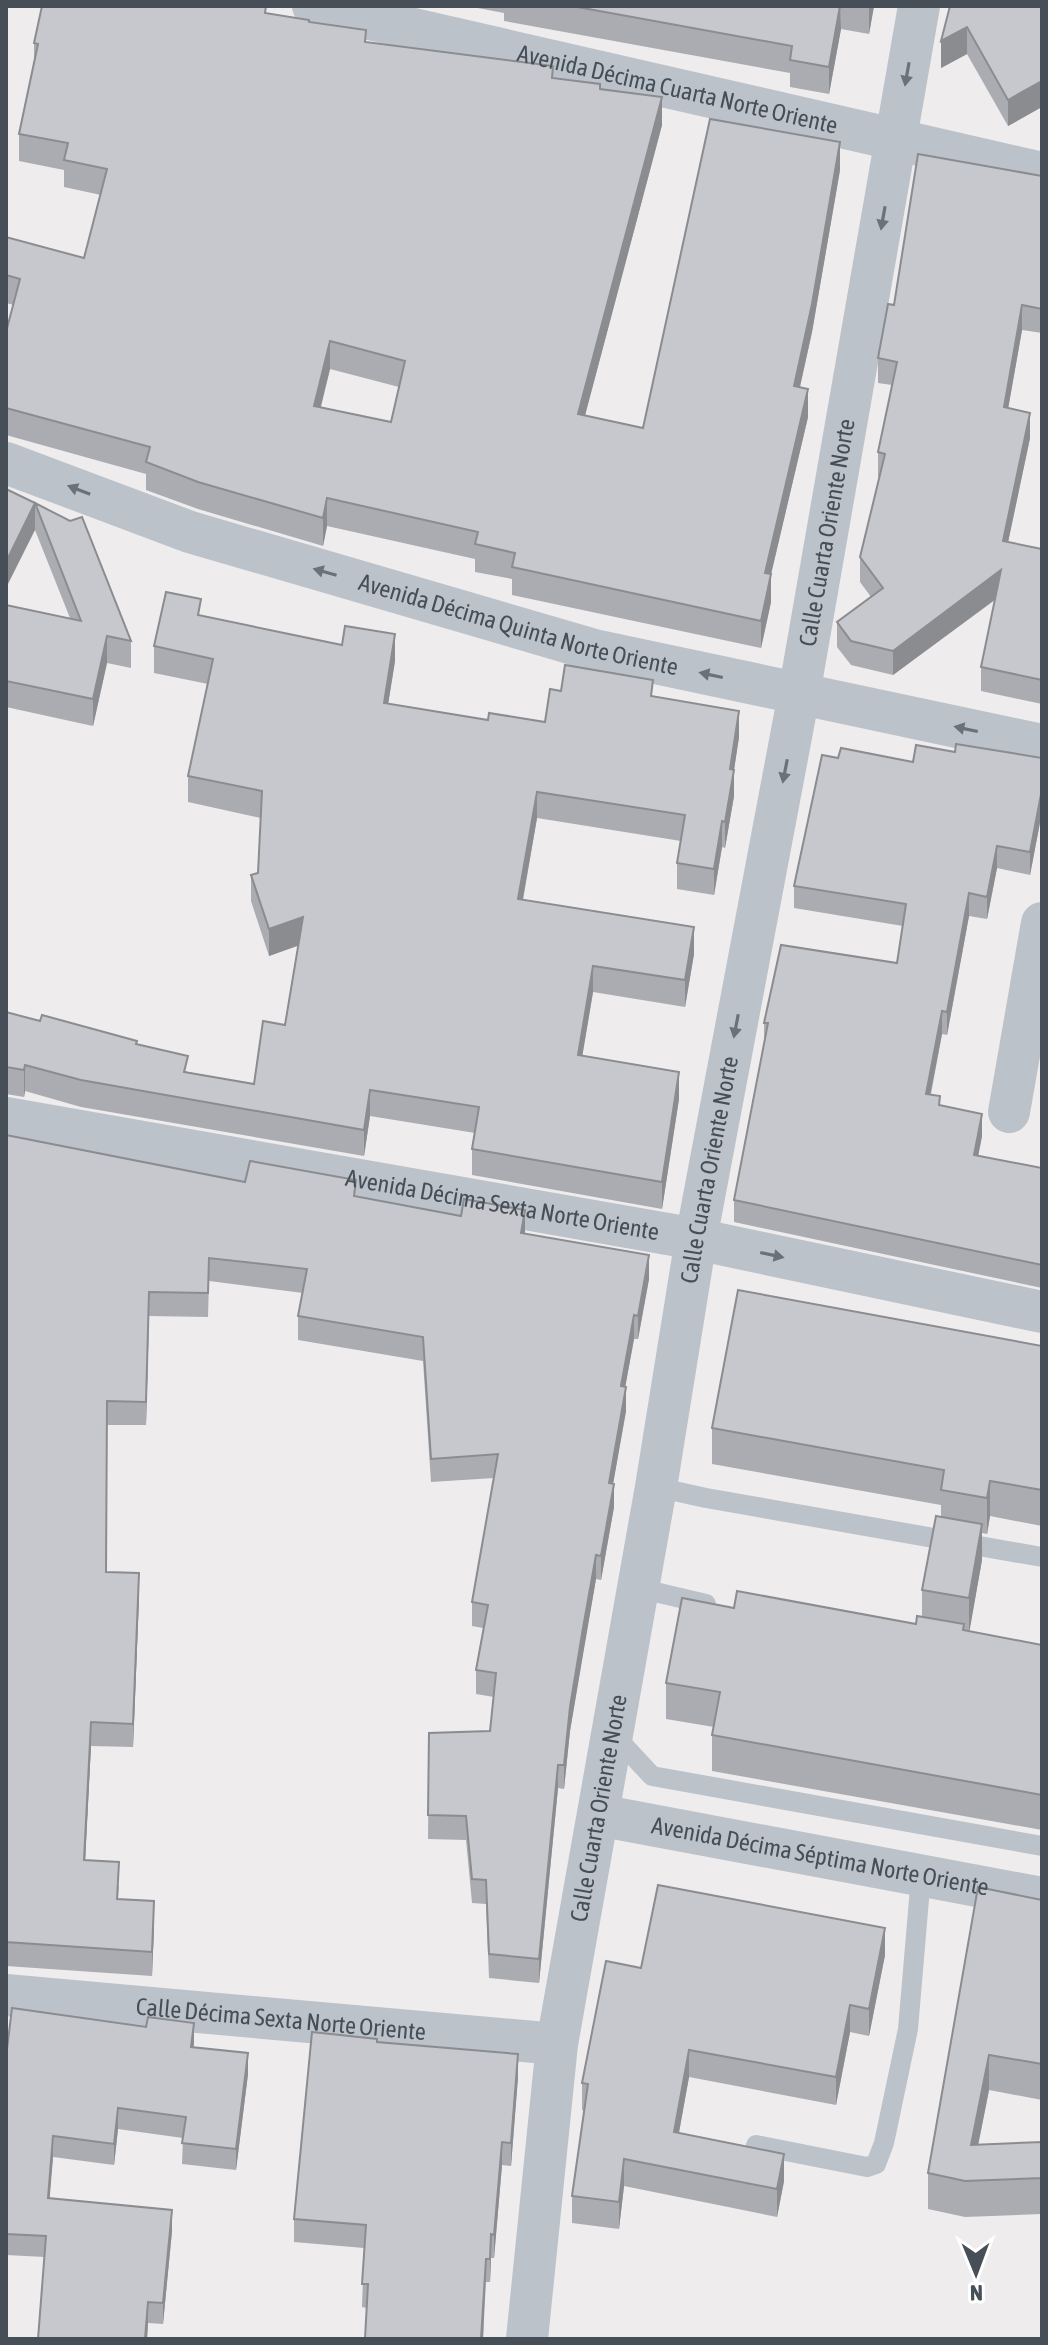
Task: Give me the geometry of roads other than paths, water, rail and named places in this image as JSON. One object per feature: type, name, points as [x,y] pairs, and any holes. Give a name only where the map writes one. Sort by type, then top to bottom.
[{"type":"street","name":"Avenida Décima Cuarta Norte Oriente","points":[[313,6],[1042,173]]},
{"type":"street","name":"Calle Cuarta Oriente Norte","points":[[527,2339],[557,2044],[656,1487],[696,1239],[799,694],[919,6]]},
{"type":"street","name":"Avenida Décima Quinta Norte Oriente","points":[[6,463],[190,532],[594,650],[1042,745]]},
{"type":"street","points":[[1009,1112],[1042,923]]},
{"type":"street","name":"Avenida Décima Sexta Norte Oriente","points":[[6,1118],[696,1239],[1042,1312]]},
{"type":"street","name":"Avenida Décima Séptima Norte Oriente","points":[[598,1815],[1042,1898]]},
{"type":"street","name":"Calle Décima Sexta Norte Oriente","points":[[6,1995],[557,2044]]},
{"type":"lane","points":[[656,1487],[1042,1557]]},
{"type":"lane","points":[[638,1588],[730,1608]]},
{"type":"lane","points":[[613,1734],[652,1776],[1042,1846]]},
{"type":"lane","points":[[756,2145],[867,2167],[876,2164],[884,2143],[908,2029],[921,1876]]}]
